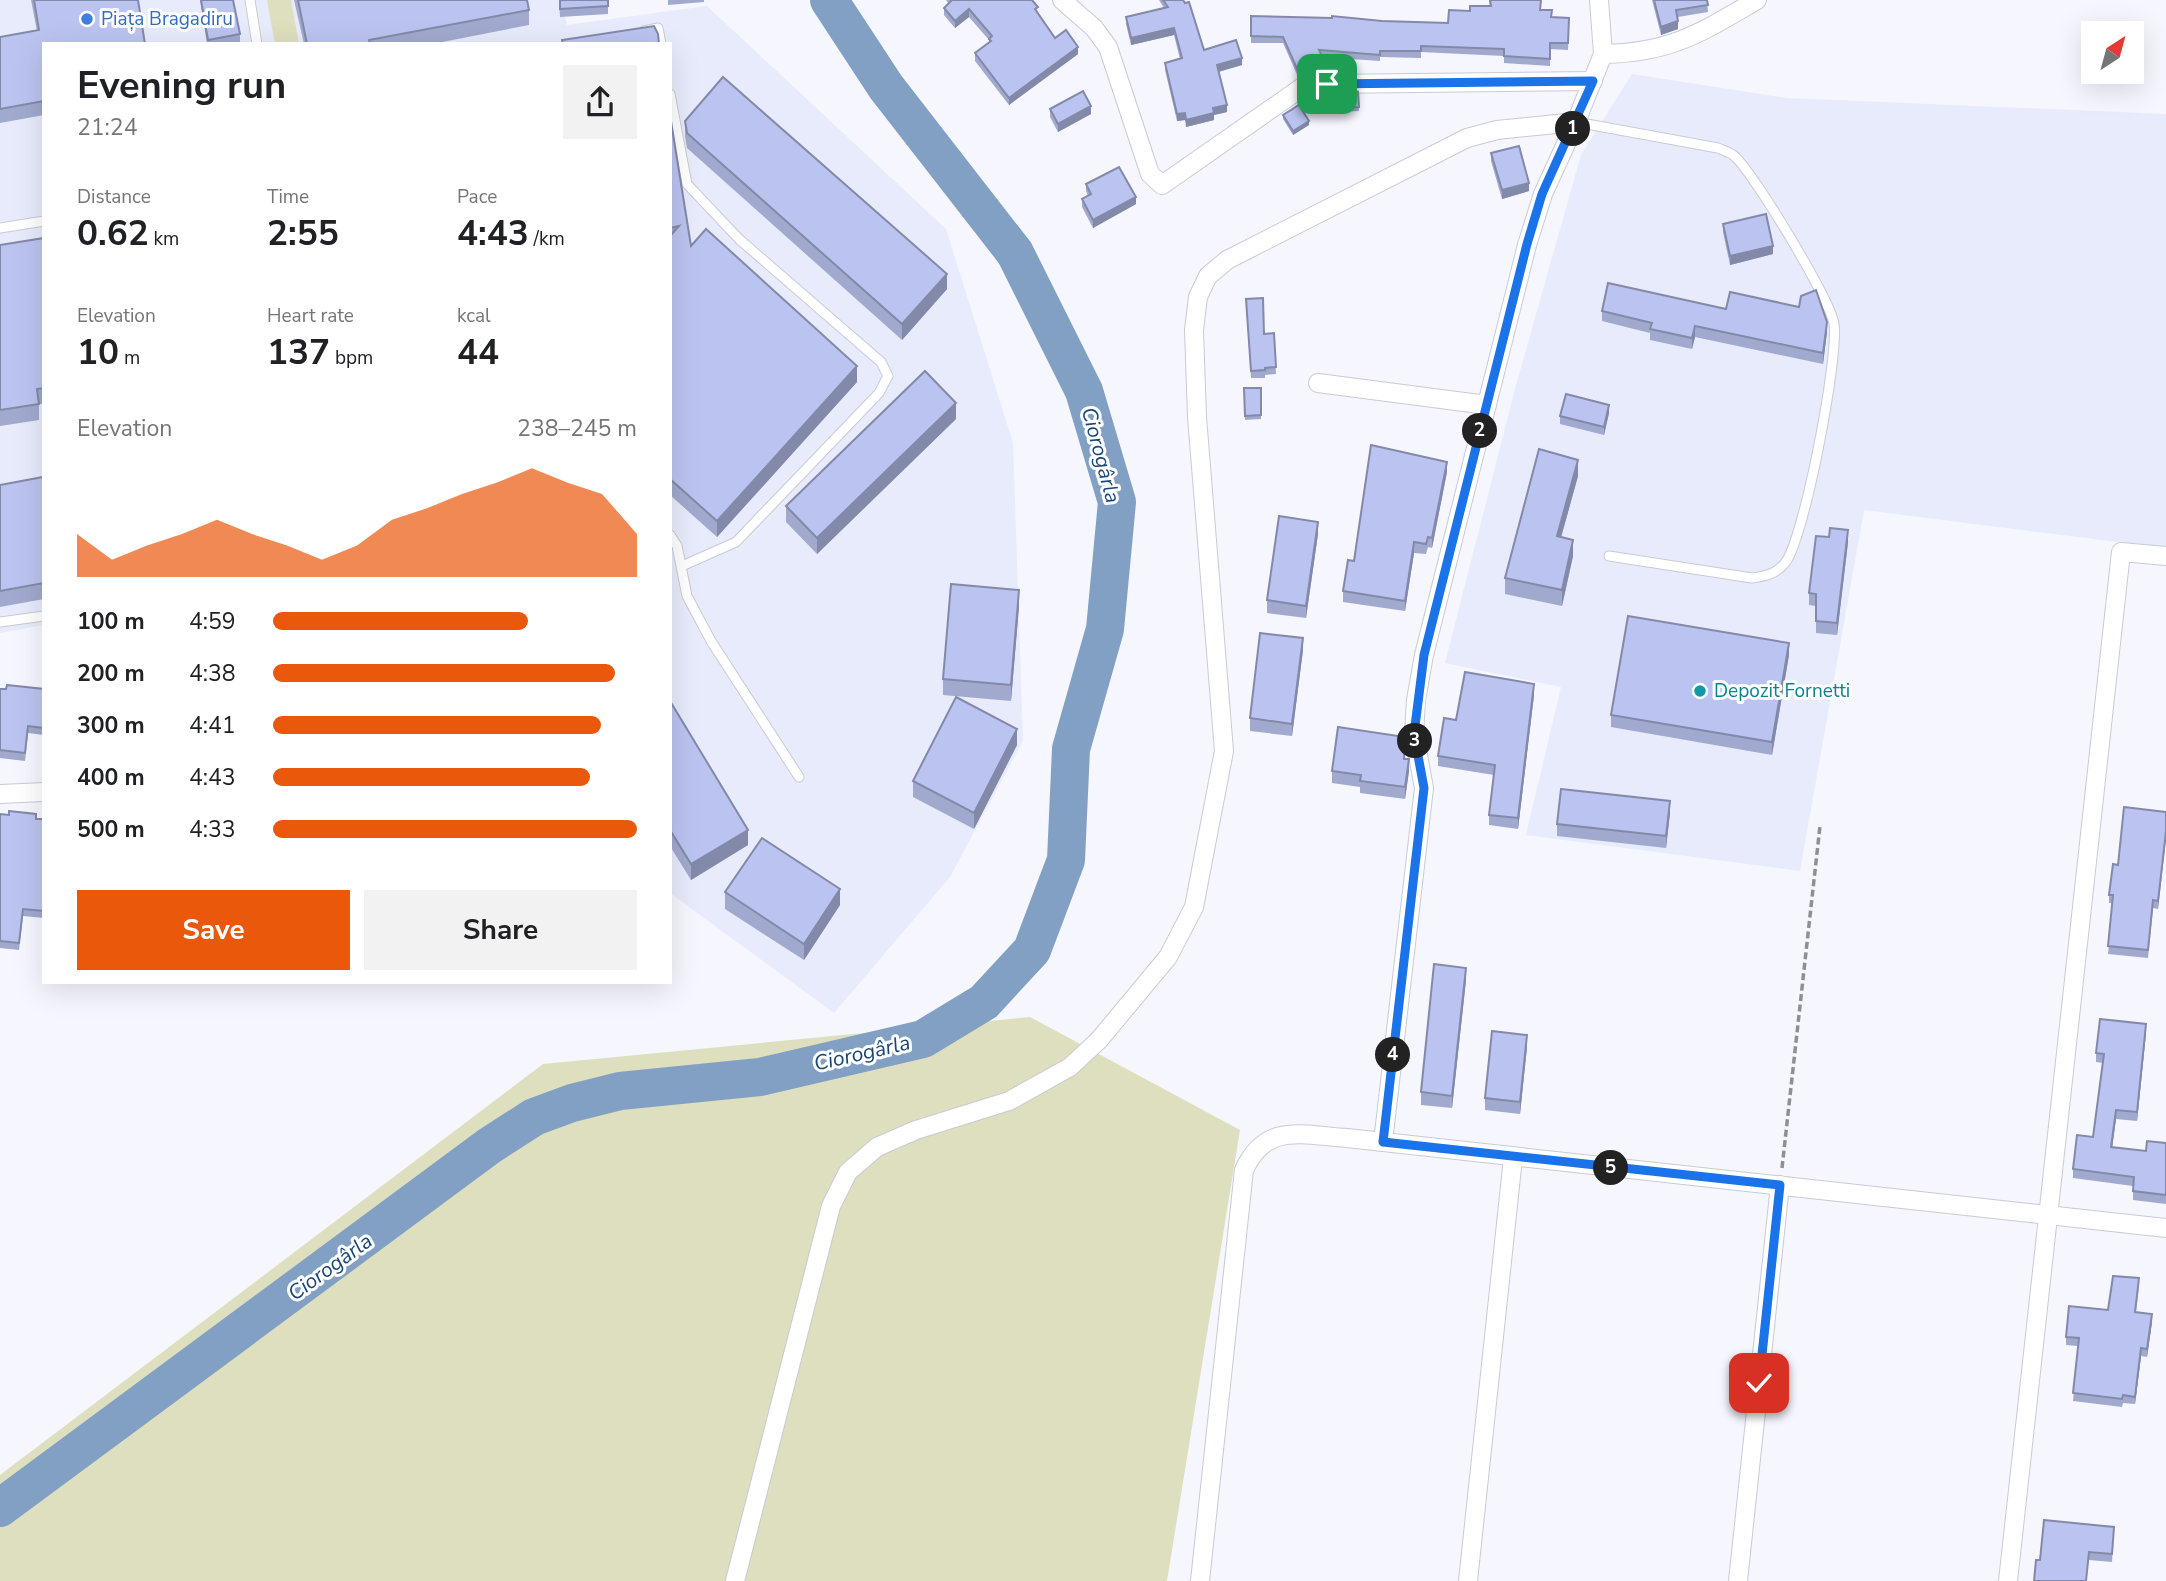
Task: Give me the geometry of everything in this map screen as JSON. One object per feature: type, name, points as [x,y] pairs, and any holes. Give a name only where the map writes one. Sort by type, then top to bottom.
[{"type":"street","points":[[1062,0],[1094,28],[1108,47],[1150,174],[1158,184],[1166,184],[1286,96],[1301,88],[1340,84],[1593,81]]},
{"type":"street","points":[[1383,1142],[1424,788],[1414,734],[1416,700],[1436,598],[1542,194],[1576,122],[1603,54],[1599,0]]},
{"type":"street","points":[[1603,54],[1637,54],[1680,43],[1757,0]]},
{"type":"street","points":[[735,1581],[805,1301],[831,1206],[843,1179],[862,1157],[893,1139],[1009,1101],[1070,1067],[1099,1040],[1168,957],[1194,907],[1224,751],[1197,417],[1194,330],[1195,308],[1202,288],[1217,268],[1252,246],[1467,138],[1497,130],[1576,122]]},
{"type":"street","points":[[1318,383],[1487,405]]},
{"type":"street","points":[[2008,1581],[2121,552],[2166,556]]},
{"type":"street","points":[[0,794],[42,792]]},
{"type":"street","points":[[1200,1581],[1244,1170],[1253,1151],[1272,1137],[1289,1134],[1383,1142],[2166,1228]]},
{"type":"street","points":[[1468,1581],[1513,1158]]},
{"type":"street","points":[[1738,1581],[1780,1185]]},
{"type":"lane","points":[[250,0],[257,42]]},
{"type":"lane","points":[[634,32],[658,28],[661,42]]},
{"type":"lane","points":[[672,105],[687,184],[739,239],[881,362],[888,376],[880,393],[736,542],[682,566]]},
{"type":"lane","points":[[1576,122],[1718,148],[1732,154],[1781,223],[1817,284],[1831,310],[1835,337],[1829,391],[1803,515],[1793,552],[1774,574],[1752,578],[1609,556]]},
{"type":"lane","points":[[0,228],[42,221]]},
{"type":"lane","points":[[672,540],[682,566],[687,596],[711,641],[799,777]]},
{"type":"lane","points":[[0,622],[42,616]]},
{"type":"path","points":[[1780,1185],[1820,826]]},
{"type":"shaded area","points":[[0,0],[561,0],[567,25],[707,6],[946,229],[1013,443],[1023,741],[950,877],[834,1013],[672,894],[672,42],[42,42],[42,625],[0,633]]},
{"type":"shaded area","points":[[1632,74],[1787,98],[2166,114],[2166,548],[1864,510],[1800,871],[1526,835],[1561,687],[1445,663],[1515,389],[1581,155]]},
{"type":"green space","points":[[267,0],[291,0],[299,42],[275,42]]},
{"type":"green space","points":[[1030,1017],[1240,1130],[1167,1581],[0,1581],[0,1475],[543,1064]]},
{"type":"building","points":[[34,0],[138,0],[145,42],[42,42],[42,101],[0,109],[0,37],[39,30]]},
{"type":"building","points":[[201,0],[233,0],[240,34],[208,40]]},
{"type":"building","points":[[298,0],[527,0],[529,10],[370,42],[307,42]]},
{"type":"building","points":[[560,0],[608,0],[608,6],[560,9]]},
{"type":"building","points":[[952,0],[1032,0],[1055,38],[1066,30],[1078,47],[1009,98],[975,53],[991,41],[989,39],[992,36],[969,9],[955,21],[944,8]]},
{"type":"building","points":[[1163,0],[1189,2],[1204,50],[1236,40],[1242,58],[1217,65],[1227,105],[1213,108],[1214,113],[1186,120],[1185,113],[1177,114],[1165,63],[1182,58],[1174,28],[1131,38],[1126,17],[1168,7]]},
{"type":"building","points":[[1490,0],[1541,0],[1540,10],[1552,10],[1551,17],[1569,18],[1568,43],[1550,43],[1550,59],[1504,56],[1504,49],[1421,46],[1421,51],[1380,51],[1380,55],[1319,50],[1324,60],[1298,71],[1283,37],[1251,36],[1251,16],[1332,16],[1448,23],[1449,10],[1470,11],[1470,6],[1491,6]]},
{"type":"building","points":[[1654,0],[1707,0],[1708,5],[1676,10],[1678,21],[1661,27]]},
{"type":"building","points":[[654,26],[659,42],[562,42]]},
{"type":"building","points":[[723,77],[947,274],[902,324],[687,133],[685,121]]},
{"type":"building","points":[[1083,91],[1091,106],[1058,124],[1050,109]]},
{"type":"building","points":[[1336,91],[1358,91],[1359,107],[1337,108]]},
{"type":"building","points":[[1299,105],[1309,121],[1293,131],[1283,115]]},
{"type":"building","points":[[672,127],[691,246],[706,229],[857,366],[717,521],[672,481],[672,234],[679,226],[672,228]]},
{"type":"building","points":[[1519,146],[1529,183],[1502,190],[1491,153]]},
{"type":"building","points":[[1119,167],[1136,197],[1093,220],[1082,199],[1091,194],[1086,184]]},
{"type":"building","points":[[1766,214],[1773,246],[1730,256],[1723,224]]},
{"type":"building","points":[[42,238],[42,388],[37,389],[39,404],[0,410],[0,245]]},
{"type":"building","points":[[1608,283],[1726,309],[1730,292],[1799,307],[1801,296],[1816,290],[1827,322],[1823,353],[1695,326],[1692,338],[1650,329],[1652,323],[1602,311]]},
{"type":"building","points":[[1263,298],[1264,334],[1274,333],[1276,367],[1251,371],[1246,299]]},
{"type":"building","points":[[925,371],[956,403],[817,538],[786,506]]},
{"type":"building","points":[[1244,388],[1261,388],[1261,415],[1245,416]]},
{"type":"building","points":[[1566,394],[1609,405],[1604,427],[1560,416]]},
{"type":"building","points":[[1371,445],[1447,462],[1432,538],[1428,537],[1426,544],[1414,542],[1405,601],[1343,591],[1348,560],[1354,561]]},
{"type":"building","points":[[1539,449],[1578,460],[1557,536],[1573,540],[1562,590],[1505,578]]},
{"type":"building","points":[[42,477],[42,583],[0,591],[0,485]]},
{"type":"building","points":[[1279,516],[1318,522],[1306,606],[1267,600]]},
{"type":"building","points":[[1830,528],[1848,530],[1837,623],[1816,621],[1816,594],[1809,593],[1816,536],[1829,537]]},
{"type":"building","points":[[951,584],[1019,590],[1011,685],[943,679]]},
{"type":"building","name":"Depozit Fornetti","points":[[1628,616],[1789,643],[1772,742],[1611,715]]},
{"type":"building","points":[[1260,633],[1303,638],[1292,724],[1250,718]]},
{"type":"building","points":[[1465,672],[1534,684],[1518,818],[1489,815],[1495,765],[1438,756],[1444,718],[1456,720]]},
{"type":"building","points":[[7,685],[42,689],[42,728],[28,726],[25,753],[0,750],[0,689],[6,689]]},
{"type":"building","points":[[956,697],[1017,729],[974,813],[913,781]]},
{"type":"building","points":[[672,704],[748,830],[691,864],[672,833]]},
{"type":"building","points":[[1338,727],[1405,737],[1404,759],[1409,759],[1405,787],[1360,781],[1361,775],[1332,771]]},
{"type":"building","points":[[1561,789],[1670,801],[1666,836],[1557,824]]},
{"type":"building","points":[[2124,807],[2166,812],[2158,901],[2153,900],[2148,950],[2108,946],[2113,895],[2109,895],[2113,864],[2118,865]]},
{"type":"building","points":[[9,811],[36,814],[36,819],[42,819],[42,911],[23,909],[19,943],[0,941],[0,814],[9,815]]},
{"type":"building","points":[[762,838],[840,889],[804,944],[725,892]]},
{"type":"building","points":[[1434,964],[1466,968],[1452,1096],[1421,1092]]},
{"type":"building","points":[[2100,1019],[2146,1024],[2137,1112],[2116,1110],[2111,1147],[2146,1151],[2147,1141],[2166,1143],[2166,1195],[2133,1191],[2134,1177],[2073,1169],[2077,1135],[2093,1137],[2104,1054],[2096,1053]]},
{"type":"building","points":[[1492,1031],[1527,1035],[1520,1102],[1485,1098]]},
{"type":"building","points":[[2113,1276],[2139,1278],[2135,1312],[2152,1314],[2147,1349],[2141,1348],[2135,1397],[2123,1395],[2122,1399],[2073,1393],[2079,1338],[2066,1337],[2069,1306],[2108,1310]]},
{"type":"building","points":[[2044,1520],[2114,1527],[2112,1554],[2089,1552],[2086,1581],[2034,1581],[2036,1560],[2040,1560]]},
{"type":"waterway","name":"Ciorogârla","points":[[0,1508],[489,1146],[534,1117],[572,1103],[620,1091],[760,1077],[923,1039],[984,1002],[1032,950],[1066,860],[1071,749],[1105,629],[1117,502],[1084,391],[1015,253],[886,87],[829,0]]},
{"type":"place","name":"Piața Bragadiru","points":[[87,19]]},
{"type":"place","name":"Depozit Fornetti","points":[[1700,691]]},
{"type":"route","points":[[1327,84],[1536,79],[1593,81],[1542,194],[1527,244],[1436,598],[1424,655],[1414,718],[1416,753],[1424,788],[1383,1142],[1780,1185],[1759,1383]]}]
